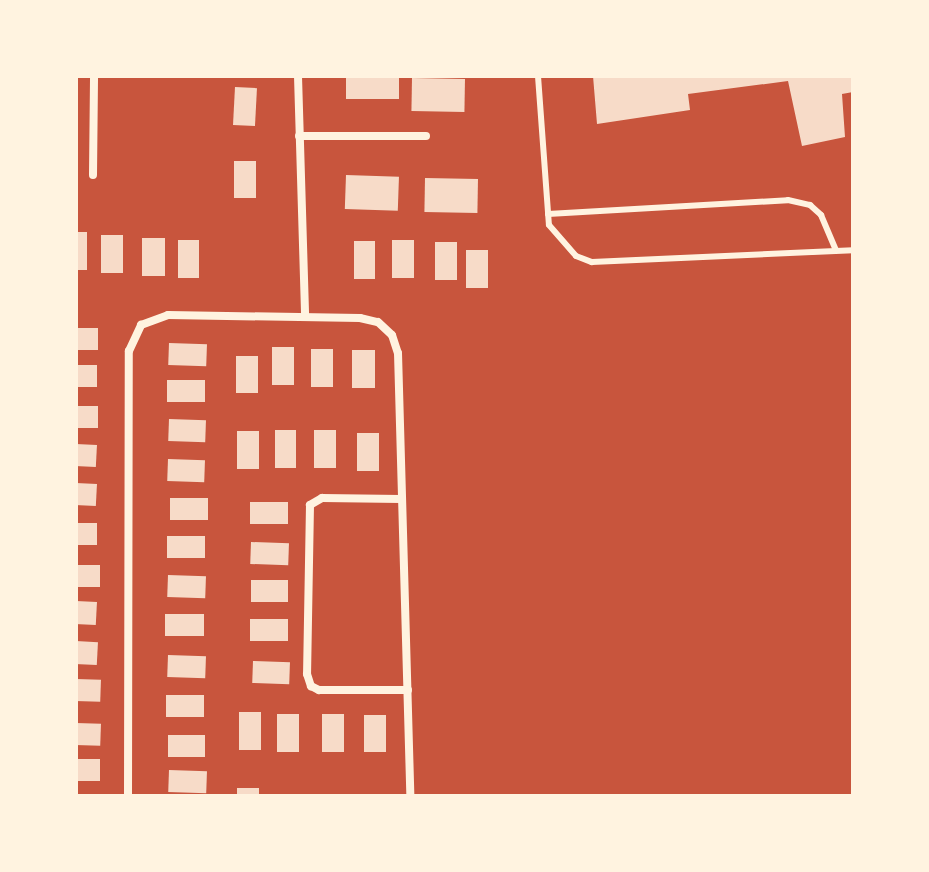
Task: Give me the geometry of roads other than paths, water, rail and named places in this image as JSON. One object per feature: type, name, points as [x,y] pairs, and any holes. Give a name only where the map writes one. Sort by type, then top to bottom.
[{"type":"street","points":[[93,175],[94,76]]},
{"type":"street","points":[[298,76],[305,317]]},
{"type":"street","points":[[299,136],[426,136]]},
{"type":"street","points":[[128,796],[129,351],[141,325],[168,315],[371,319],[386,327],[398,353],[410,796]]},
{"type":"street","points":[[401,499],[322,498],[310,505],[307,674],[319,690],[408,690]]},
{"type":"lane","points":[[538,76],[548,214],[563,246],[592,262],[853,250]]},
{"type":"lane","points":[[548,214],[788,200],[810,205],[821,215],[836,250]]}]
